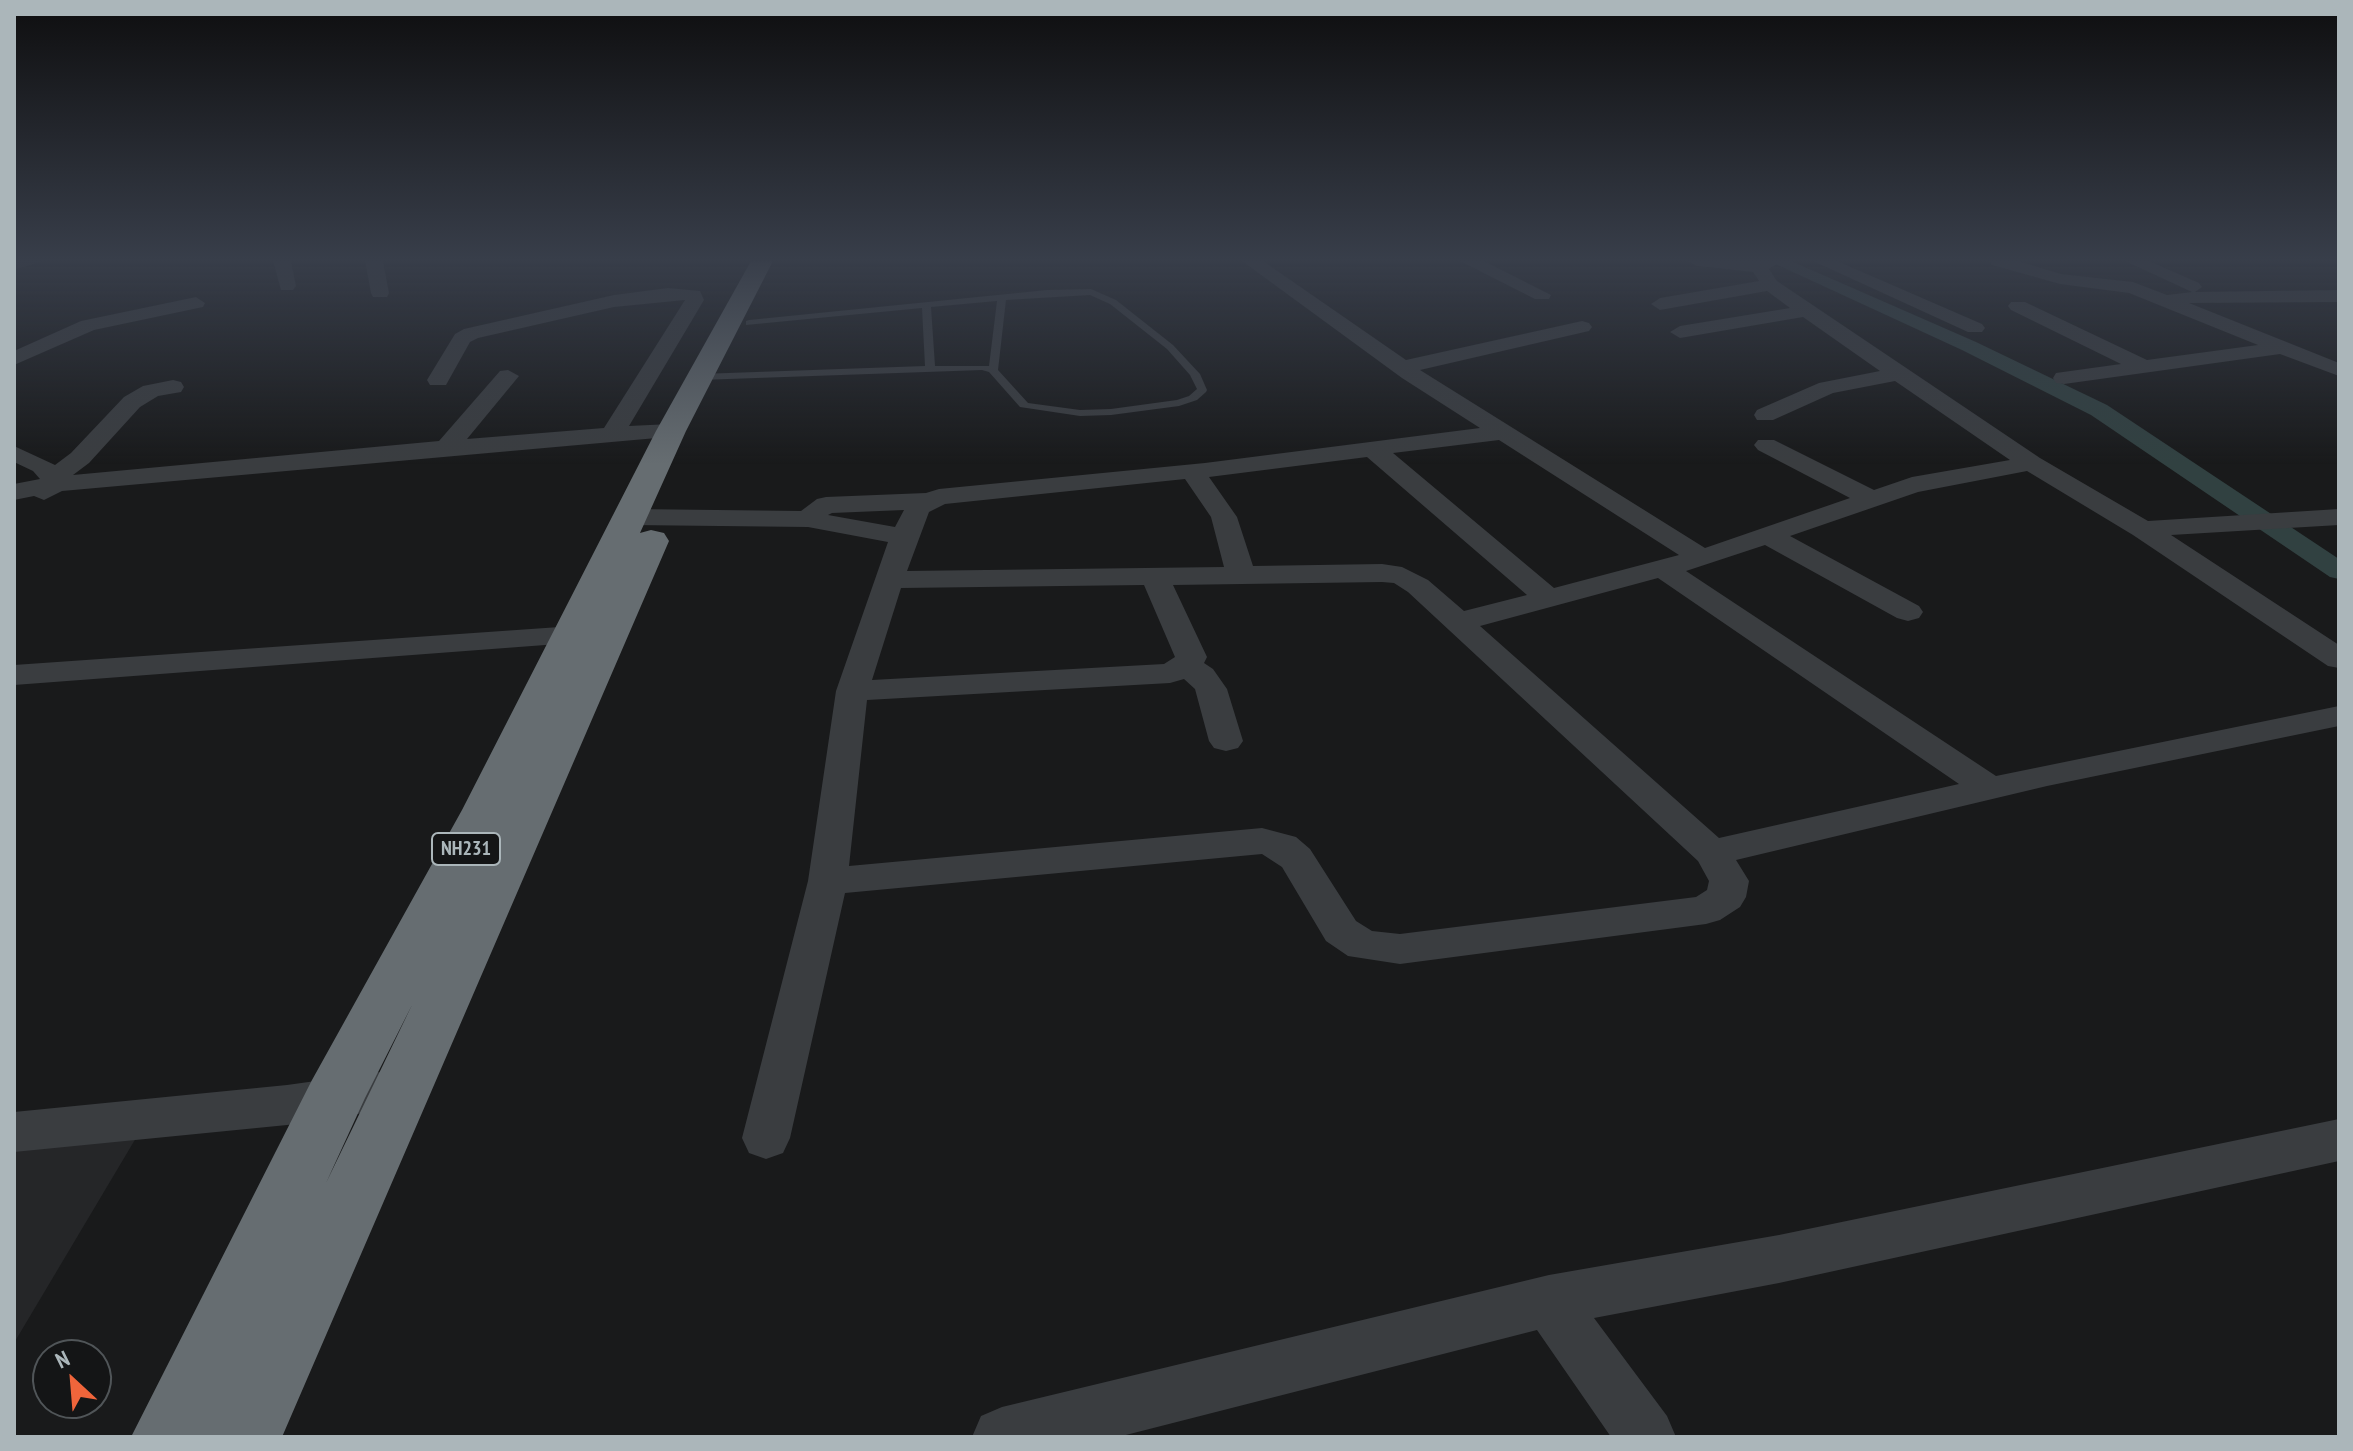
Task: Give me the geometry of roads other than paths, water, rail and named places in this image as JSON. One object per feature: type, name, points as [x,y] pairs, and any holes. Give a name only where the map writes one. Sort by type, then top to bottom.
[{"type":"highway","name":"NH231","points":[[169,1437],[334,1098],[574,635],[646,517],[732,329]]},
{"type":"highway","name":"NH231","points":[[243,1437],[614,627],[671,431],[745,329]]},
{"type":"street","points":[[14,359],[82,329]]},
{"type":"street","points":[[438,380],[462,338],[490,329]]},
{"type":"street","points":[[613,433],[677,329]]},
{"type":"street","points":[[1349,329],[1503,432],[1702,558]]},
{"type":"street","points":[[1405,367],[1574,329]]},
{"type":"street","points":[[1680,332],[1700,329]]},
{"type":"street","points":[[1833,329],[2031,463],[2143,529],[2339,659]]},
{"type":"street","points":[[2035,329],[2104,372]]},
{"type":"street","points":[[2050,329],[2143,366]]},
{"type":"street","points":[[2237,329],[2339,370]]},
{"type":"street","points":[[14,340],[66,334]]},
{"type":"street","points":[[2064,378],[2283,347]]},
{"type":"street","points":[[1793,379],[1838,369],[1892,369]]},
{"type":"street","points":[[1765,415],[1827,388],[1892,369]]},
{"type":"street","points":[[446,448],[508,376]]},
{"type":"street","points":[[14,511],[80,458],[132,402],[151,391],[173,387]]},
{"type":"street","points":[[14,492],[54,481],[613,433],[671,431]]},
{"type":"street","points":[[808,519],[826,505],[925,501],[979,492],[1192,471],[1503,432]]},
{"type":"street","points":[[1766,445],[1872,499]]},
{"type":"street","points":[[1373,449],[1548,598]]},
{"type":"street","points":[[14,453],[42,466],[54,481]]},
{"type":"street","points":[[1458,622],[1702,558],[1765,534],[1954,475],[2031,463]]},
{"type":"street","points":[[1192,471],[1224,517],[1241,575]]},
{"type":"street","points":[[766,1138],[828,881],[852,691],[904,537],[918,507],[925,501]]},
{"type":"street","points":[[646,517],[808,519],[904,537]]},
{"type":"street","points":[[2143,529],[2264,521],[2333,521]]},
{"type":"street","points":[[1765,534],[1908,612]]},
{"type":"street","points":[[1662,568],[1990,788]]},
{"type":"street","points":[[828,881],[1262,841],[1282,846],[1296,858],[1341,931],[1363,945],[1400,949],[1706,910],[1726,897],[1729,881],[1712,853],[1418,586],[1402,576],[1382,573],[890,580]]},
{"type":"street","points":[[852,691],[1170,673],[1186,666],[1191,657],[1155,576]]},
{"type":"street","points":[[14,675],[574,635]]},
{"type":"street","points":[[1186,666],[1202,676],[1211,689],[1226,741]]},
{"type":"street","points":[[1712,853],[1990,788],[2339,716]]},
{"type":"street","points":[[14,1132],[402,1088]]},
{"type":"street","points":[[1002,1437],[1549,1301],[1779,1259],[2339,1140]]},
{"type":"street","points":[[1549,1301],[1646,1437]]},
{"type":"lane","points":[[927,329],[930,368]]},
{"type":"lane","points":[[993,370],[998,329]]},
{"type":"lane","points":[[711,377],[982,367],[993,370],[1024,405],[1041,409],[1080,413],[1138,410],[1193,398],[1202,390],[1195,374],[1170,347],[1146,329]]},
{"type":"waterway","points":[[1930,329],[2099,410],[2339,571]]}]
